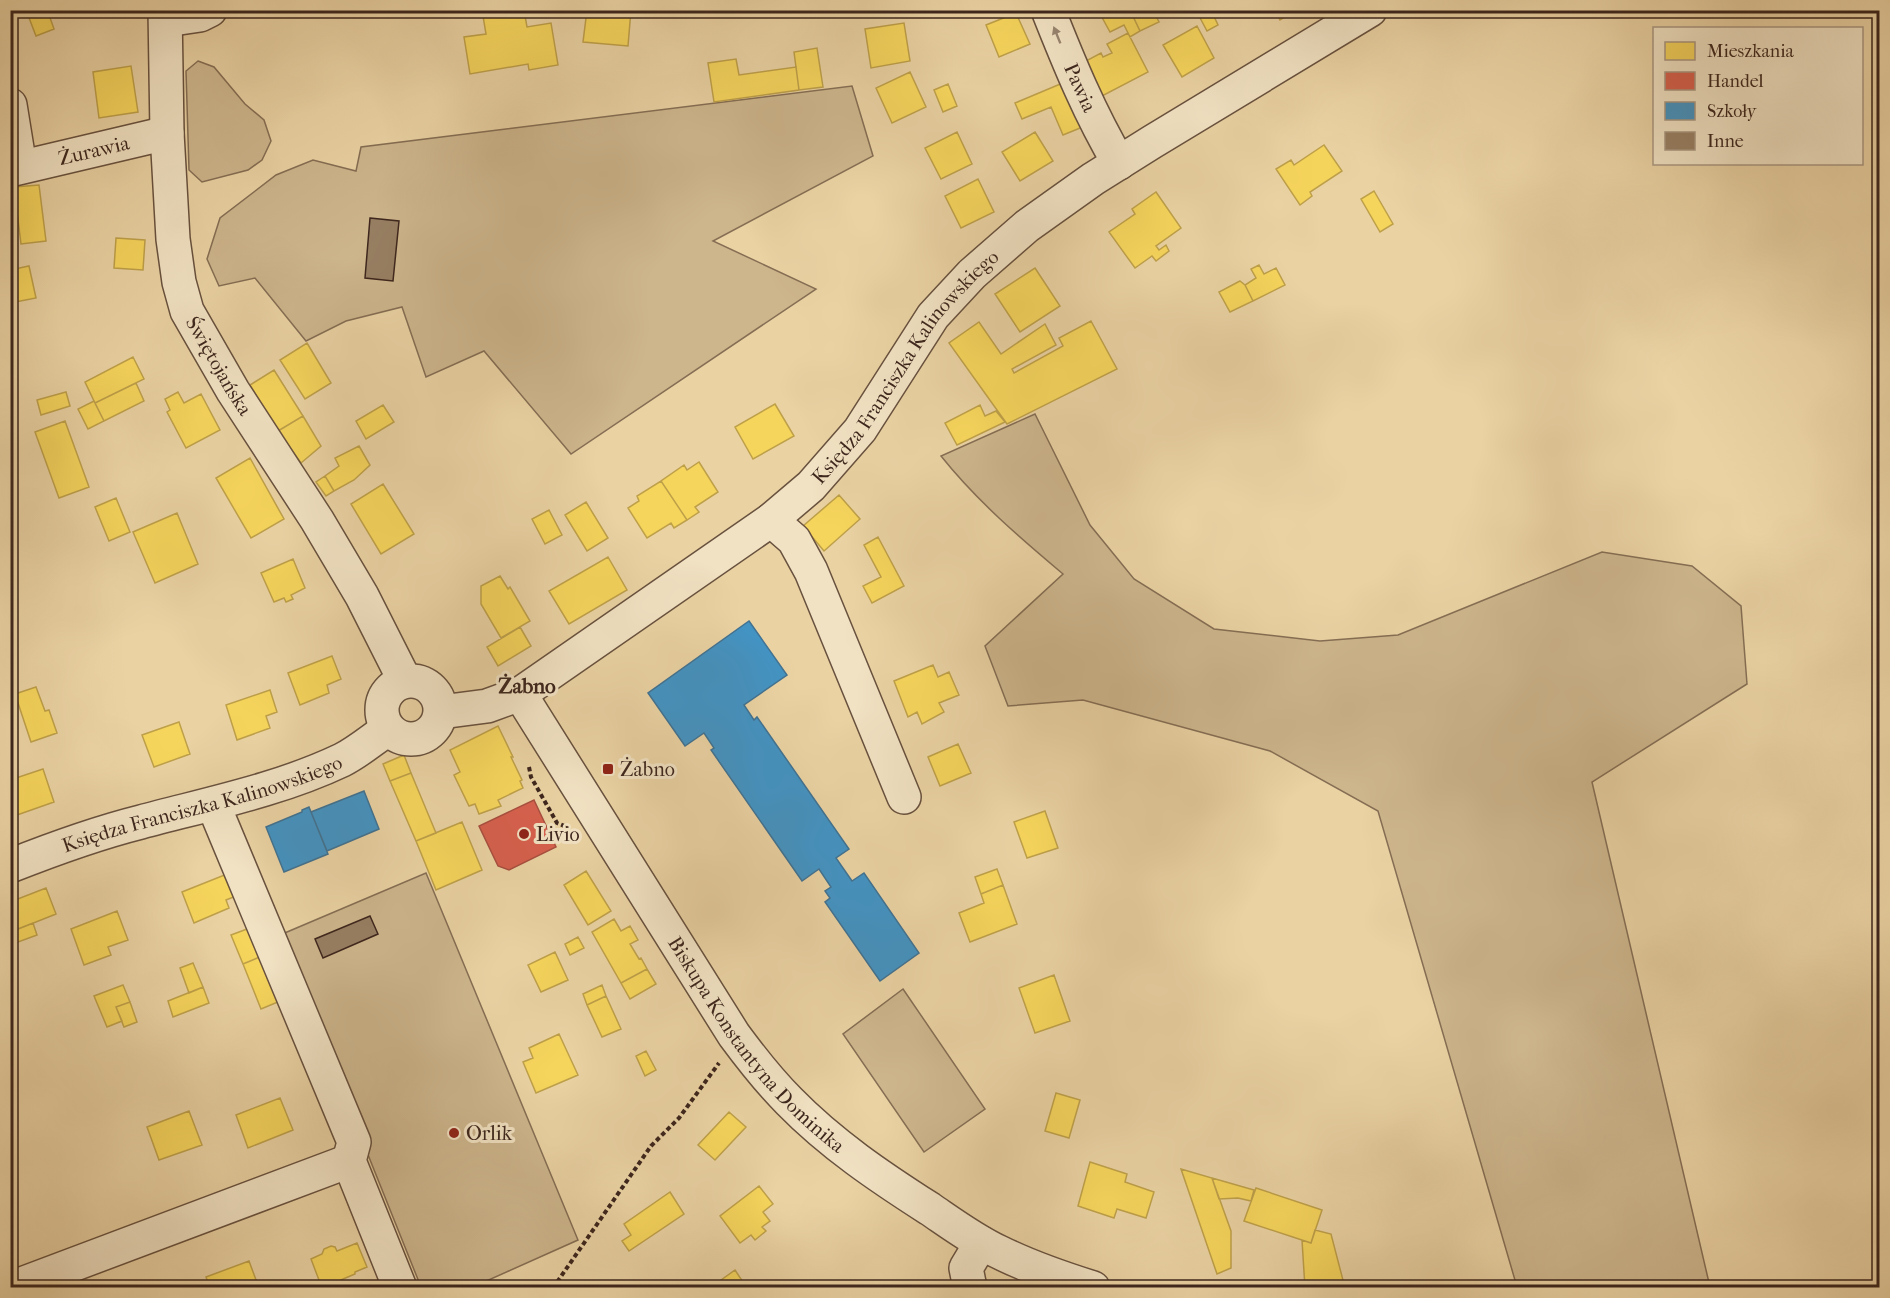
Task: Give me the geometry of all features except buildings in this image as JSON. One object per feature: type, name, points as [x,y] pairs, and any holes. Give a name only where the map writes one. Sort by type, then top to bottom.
[{"type":"street","points":[[165,15],[200,15],[210,10]]},
{"type":"street","name":"Pawia","points":[[1047,10],[1074,77],[1097,125],[1119,163]]},
{"type":"street","name":"Księdza Franciszka Kalinowskiego","points":[[441,712],[487,706],[520,694],[771,520],[811,486],[860,430],[933,316],[964,282],[1027,226],[1119,163],[1370,10]]},
{"type":"street","name":"Świętojańska","points":[[165,15],[167,133],[173,239],[179,282],[187,311],[233,391],[323,530],[362,596],[405,681]]},
{"type":"street","name":"Żurawia","points":[[10,105],[15,169],[167,133]]},
{"type":"street","points":[[771,520],[794,540],[811,571],[904,797]]},
{"type":"street","points":[[405,681],[418,681],[431,687],[439,698],[441,712],[435,729],[420,739],[403,739],[388,729],[382,716],[383,701],[391,688],[405,681]]},
{"type":"street","name":"Biskupa Konstantyna Dominika","points":[[520,694],[734,1035],[768,1079],[790,1102],[831,1140],[878,1176],[981,1243],[1011,1257],[1093,1287]]},
{"type":"street","name":"Księdza Franciszka Kalinowskiego","points":[[10,866],[54,849],[140,822],[213,804],[301,776],[344,759],[388,729]]},
{"type":"street","points":[[213,804],[354,1142],[349,1161],[400,1287]]},
{"type":"street","points":[[11,1287],[349,1161]]},
{"type":"street","points":[[970,1287],[966,1268],[981,1243]]},
{"type":"path","points":[[553,1287],[651,1146],[679,1118],[719,1063]]},
{"type":"shaded area","points":[[198,61],[214,67],[245,104],[264,120],[271,141],[262,160],[248,170],[202,182],[189,170],[186,71]]},
{"type":"shaded area","points":[[852,86],[873,156],[713,241],[816,289],[571,454],[484,351],[426,377],[402,307],[346,321],[306,341],[255,278],[219,286],[207,259],[220,218],[276,175],[313,160],[356,171],[361,147]]},
{"type":"shaded area","points":[[1035,414],[1090,525],[1134,579],[1214,629],[1320,641],[1398,635],[1602,552],[1692,566],[1741,606],[1747,684],[1592,782],[1710,1287],[1517,1287],[1378,811],[1270,751],[1083,700],[1008,706],[985,646],[1063,574],[984,503],[941,456]]},
{"type":"shaded area","points":[[426,873],[578,1240],[473,1287],[421,1287],[280,935]]},
{"type":"shaded area","points":[[903,989],[985,1109],[924,1152],[843,1034]]},
{"type":"place","name":"Żabno","points":[[608,769]]},
{"type":"place","name":"Livio","points":[[524,834]]},
{"type":"place","name":"Orlik","points":[[454,1133]]},
{"type":"district","name":"Żabno","points":[[527,686]]}]
